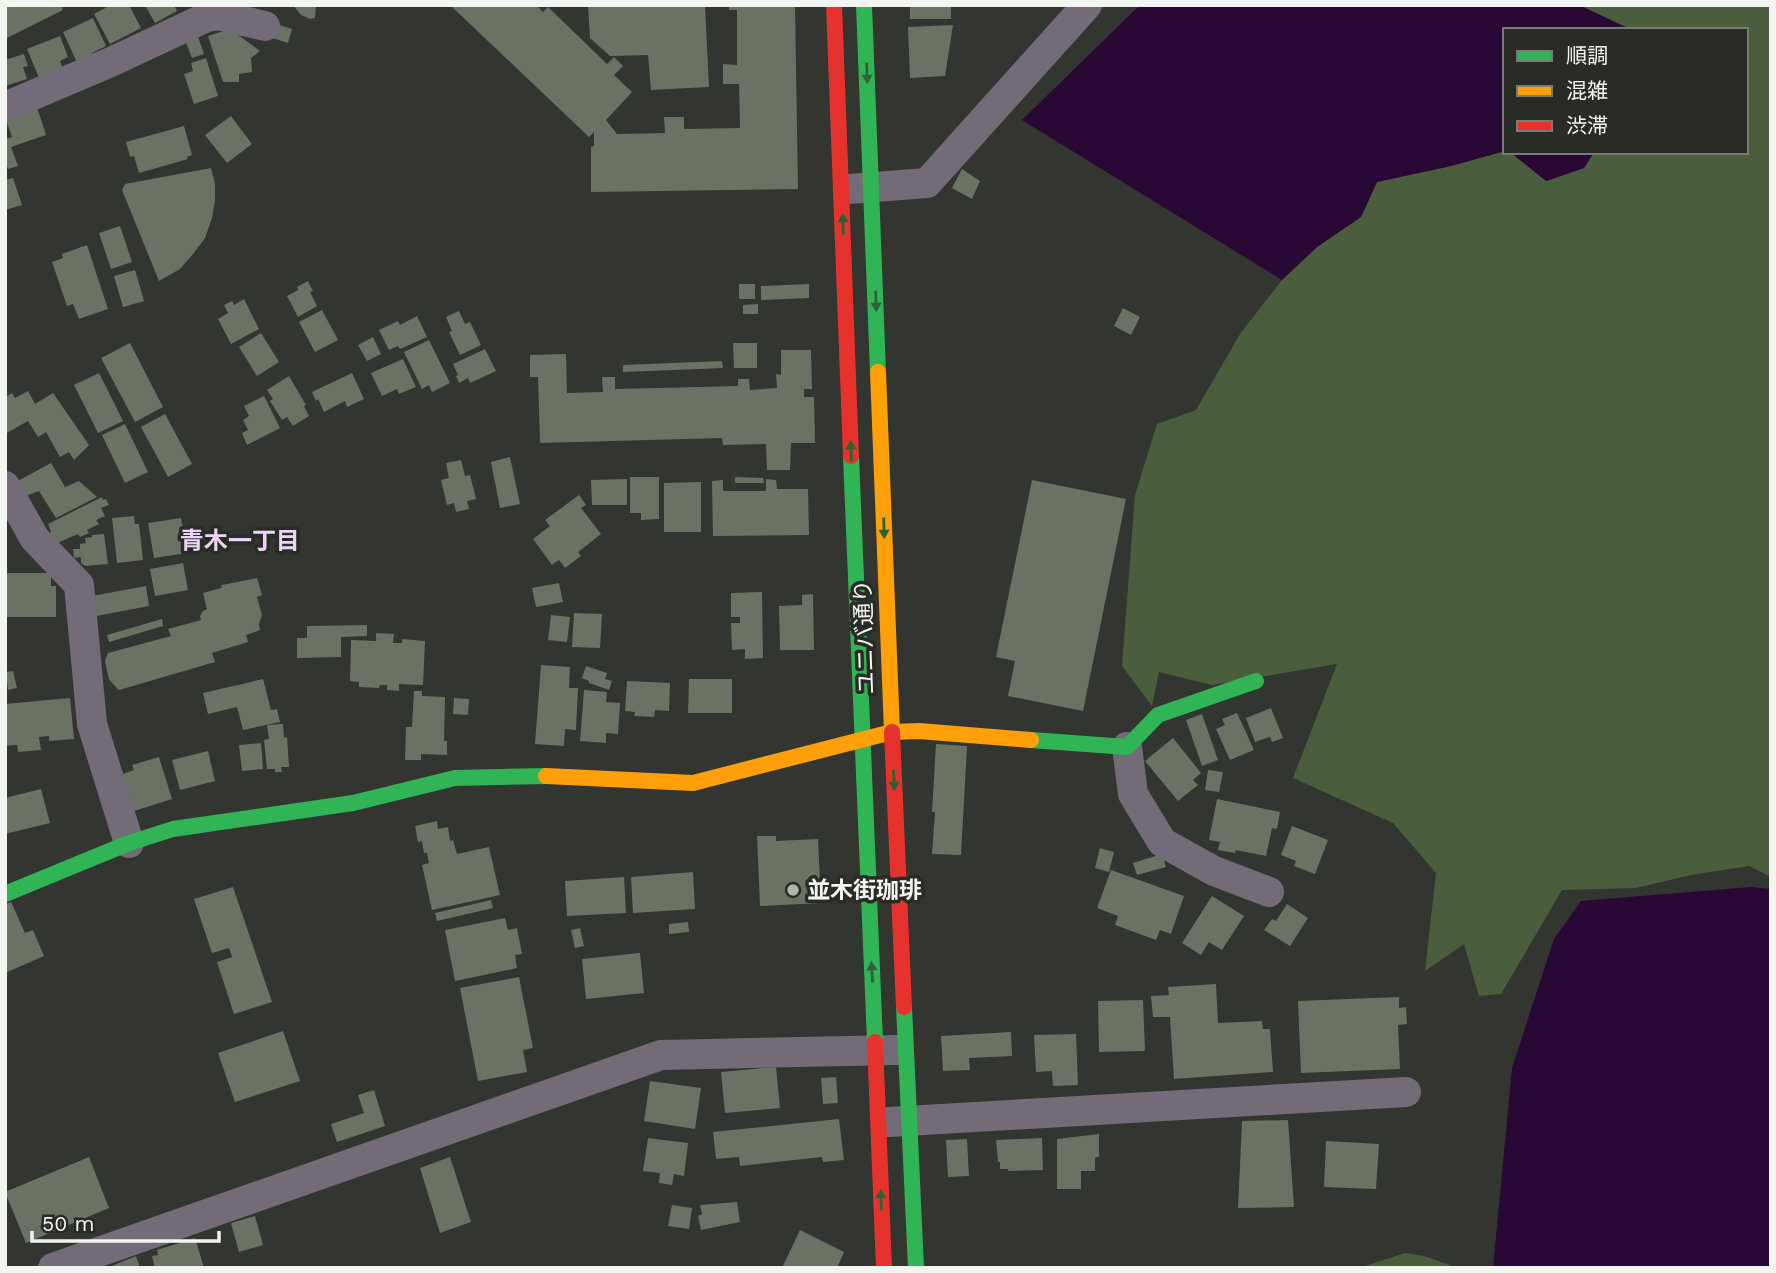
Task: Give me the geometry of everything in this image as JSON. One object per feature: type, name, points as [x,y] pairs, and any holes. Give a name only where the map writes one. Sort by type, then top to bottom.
[{"type":"street","name":"ユニバ通り","points":[[834,5],[884,1268]]},
{"type":"street","name":"ユニバ通り","points":[[864,5],[916,1268]]},
{"type":"street","points":[[841,190],[927,183],[1087,5]]},
{"type":"street","points":[[5,107],[207,17],[218,15],[265,26]]},
{"type":"street","points":[[5,486],[35,539],[79,585],[92,724],[129,843]]},
{"type":"street","points":[[1127,747],[1158,715],[1256,681]]},
{"type":"street","points":[[5,894],[129,843],[173,829],[353,803],[456,778],[535,776],[693,783],[892,732],[919,731],[1127,747]]},
{"type":"street","points":[[1127,747],[1133,794],[1162,842],[1214,871],[1269,892]]},
{"type":"street","points":[[53,1268],[661,1055],[906,1049]]},
{"type":"street","points":[[878,1123],[1406,1093]]},
{"type":"green space","points":[[1579,5],[1771,5],[1771,877],[1749,866],[1691,875],[1636,888],[1562,890],[1501,994],[1479,996],[1464,944],[1425,971],[1436,873],[1393,823],[1293,778],[1337,664],[1212,685],[1159,672],[1152,706],[1122,666],[1135,495],[1157,424],[1196,410],[1240,334],[1282,280],[1317,247],[1361,217],[1377,182],[1503,152],[1503,154],[1513,154],[1547,181],[1584,168],[1593,154],[1748,154],[1748,28],[1628,28]]},
{"type":"green space","points":[[1405,1253],[1424,1256],[1454,1268],[1359,1268]]},
{"type":"shaded area","points":[[1140,5],[1579,5],[1628,28],[1503,28],[1503,152],[1377,182],[1361,217],[1317,247],[1282,280],[1022,120]]},
{"type":"shaded area","points":[[1512,154],[1593,154],[1584,168],[1546,181]]},
{"type":"shaded area","points":[[1751,887],[1771,889],[1771,1268],[1493,1268],[1512,1068],[1554,939],[1581,901]]},
{"type":"building","points":[[5,5],[61,5],[63,10],[5,39]]},
{"type":"building","points":[[111,5],[129,5],[141,28],[110,44],[94,14]]},
{"type":"building","points":[[145,5],[174,5],[177,11],[155,23]]},
{"type":"building","points":[[293,5],[316,5],[315,18],[301,15]]},
{"type":"building","points":[[450,5],[536,5],[543,12],[548,7],[607,64],[614,57],[623,66],[614,75],[632,92],[606,120],[617,134],[665,133],[664,117],[684,117],[684,129],[740,128],[739,84],[723,84],[723,64],[737,65],[737,10],[729,10],[729,5],[795,5],[798,189],[591,192],[591,147],[594,146],[594,132],[589,137]]},
{"type":"building","points":[[588,5],[705,5],[709,87],[651,90],[648,55],[610,56],[590,38]]},
{"type":"building","points":[[910,5],[951,5],[951,19],[910,19]]},
{"type":"building","points":[[93,18],[106,46],[92,53],[95,60],[79,67],[63,32]]},
{"type":"building","points":[[273,23],[292,29],[288,43],[269,37]]},
{"type":"building","points":[[953,25],[945,76],[910,78],[908,27]]},
{"type":"building","points":[[230,29],[260,51],[251,58],[252,72],[239,74],[239,82],[223,82],[208,36]]},
{"type":"building","points":[[196,31],[204,54],[192,58],[183,35]]},
{"type":"building","points":[[60,36],[68,57],[60,61],[63,69],[39,78],[27,49]]},
{"type":"building","points":[[24,54],[28,66],[23,67],[27,79],[5,86],[5,60]]},
{"type":"building","points":[[206,58],[218,96],[194,104],[184,74],[193,71],[191,63]]},
{"type":"building","points":[[36,104],[46,135],[11,147],[18,166],[8,169],[5,161],[5,139],[12,137],[5,117]]},
{"type":"building","points":[[231,116],[252,144],[227,163],[205,135]]},
{"type":"building","points":[[184,126],[192,155],[187,157],[188,159],[139,173],[134,156],[130,157],[126,142]]},
{"type":"building","points":[[211,168],[215,200],[205,238],[180,269],[159,281],[122,190],[125,184]]},
{"type":"building","points":[[962,169],[980,181],[972,199],[952,188]]},
{"type":"building","points":[[13,178],[22,205],[5,210],[5,180]]},
{"type":"building","points":[[120,226],[132,262],[111,269],[99,233]]},
{"type":"building","points":[[87,245],[108,309],[79,319],[73,304],[67,306],[52,262],[63,258],[62,254]]},
{"type":"building","points":[[135,270],[144,301],[123,307],[114,276]]},
{"type":"building","points":[[308,281],[317,306],[298,317],[287,296]]},
{"type":"building","points":[[739,284],[755,284],[755,299],[739,299]]},
{"type":"building","points":[[809,284],[809,298],[761,300],[761,286]]},
{"type":"building","points":[[244,299],[259,329],[231,344],[218,319],[228,313],[224,305],[232,301],[234,305]]},
{"type":"building","points":[[758,304],[758,314],[743,314],[743,305]]},
{"type":"building","points":[[1123,308],[1140,317],[1131,335],[1114,326]]},
{"type":"building","points":[[322,310],[338,340],[315,352],[299,322]]},
{"type":"building","points":[[459,311],[465,324],[470,322],[481,345],[460,355],[449,332],[452,331],[446,317]]},
{"type":"building","points":[[417,316],[427,337],[400,349],[398,346],[389,350],[379,330],[398,321],[400,325]]},
{"type":"building","points":[[261,333],[279,362],[257,376],[239,347]]},
{"type":"building","points":[[373,337],[381,354],[367,361],[358,345]]},
{"type":"building","points":[[429,340],[450,383],[432,392],[429,385],[422,389],[404,352]]},
{"type":"building","points":[[130,343],[163,407],[135,422],[101,358]]},
{"type":"building","points":[[733,343],[757,343],[757,368],[734,368]]},
{"type":"building","points":[[485,349],[496,371],[470,383],[468,378],[459,383],[453,364]]},
{"type":"building","points":[[781,350],[811,350],[812,389],[804,389],[804,397],[814,397],[815,443],[791,443],[790,470],[767,470],[766,444],[723,445],[722,438],[540,443],[538,377],[530,377],[530,355],[566,354],[567,393],[603,392],[602,377],[615,377],[615,389],[738,386],[738,379],[749,379],[750,390],[777,388],[776,374],[781,375]]},
{"type":"building","points":[[403,359],[416,387],[399,394],[397,389],[382,396],[371,373]]},
{"type":"building","points":[[722,361],[723,368],[623,372],[623,365]]},
{"type":"building","points":[[99,373],[123,421],[98,433],[74,385]]},
{"type":"building","points":[[352,373],[364,399],[347,407],[345,401],[324,412],[312,392]]},
{"type":"building","points":[[289,376],[306,405],[304,406],[309,416],[293,426],[287,417],[282,420],[270,401],[273,399],[267,390]]},
{"type":"building","points":[[28,391],[35,404],[53,393],[89,445],[74,460],[69,452],[60,457],[46,432],[38,437],[28,421],[5,434],[5,397],[12,393],[15,398]]},
{"type":"building","points":[[264,396],[280,428],[247,445],[242,433],[248,430],[243,420],[249,416],[244,406]]},
{"type":"building","points":[[165,414],[192,464],[168,477],[141,427]]},
{"type":"building","points":[[125,424],[148,472],[125,483],[102,435]]},
{"type":"building","points":[[510,457],[520,504],[500,508],[491,462]]},
{"type":"building","points":[[461,460],[465,476],[470,475],[476,499],[467,501],[469,509],[456,512],[454,503],[447,505],[441,480],[449,478],[446,463]]},
{"type":"building","points":[[51,463],[65,487],[79,481],[97,497],[56,518],[39,491],[23,497],[16,482]]},
{"type":"building","points":[[630,477],[659,477],[659,519],[641,520],[641,513],[630,513]]},
{"type":"building","points":[[735,477],[763,478],[764,483],[735,483]]},
{"type":"building","points":[[627,479],[627,505],[592,505],[591,480]]},
{"type":"building","points":[[766,479],[776,480],[777,489],[808,489],[809,535],[713,536],[712,481],[723,480],[723,491],[766,491]]},
{"type":"building","points":[[1032,480],[1126,499],[1083,711],[1008,696],[1015,661],[996,657]]},
{"type":"building","points":[[701,482],[701,532],[664,532],[664,483]]},
{"type":"building","points":[[579,495],[586,505],[581,508],[601,534],[578,552],[581,556],[565,568],[559,560],[552,565],[533,539],[550,526],[545,520]]},
{"type":"building","points":[[102,497],[109,505],[101,508],[105,516],[96,520],[99,524],[87,530],[89,533],[80,537],[78,534],[57,543],[47,534],[51,532],[48,524]]},
{"type":"building","points":[[134,516],[135,524],[139,524],[143,560],[117,563],[112,518]]},
{"type":"building","points":[[181,518],[187,553],[154,558],[148,523]]},
{"type":"building","points":[[104,534],[108,564],[85,566],[81,563],[81,557],[74,558],[73,549],[80,549],[80,544],[86,543],[85,538]]},
{"type":"building","points":[[183,563],[188,590],[155,596],[150,569]]},
{"type":"building","points":[[5,573],[51,573],[51,586],[56,586],[56,617],[5,617]]},
{"type":"building","points":[[257,578],[262,595],[257,597],[262,615],[260,630],[246,635],[248,642],[212,653],[215,662],[119,690],[109,679],[105,661],[108,653],[171,636],[168,629],[201,620],[200,616],[207,609],[203,593],[221,588],[222,585]]},
{"type":"building","points":[[559,583],[563,602],[536,607],[532,588]]},
{"type":"building","points":[[146,586],[149,606],[91,617],[87,597]]},
{"type":"building","points":[[762,592],[763,658],[745,659],[745,649],[732,650],[731,623],[740,623],[740,617],[731,617],[731,593]]},
{"type":"building","points":[[813,594],[814,650],[780,650],[779,606],[802,605],[802,595]]},
{"type":"building","points":[[574,613],[602,614],[600,648],[572,647]]},
{"type":"building","points":[[551,615],[570,617],[567,642],[548,640]]},
{"type":"building","points":[[162,619],[163,626],[109,642],[107,635]]},
{"type":"building","points":[[367,625],[367,636],[341,637],[341,657],[297,658],[297,638],[307,638],[307,626]]},
{"type":"building","points":[[376,633],[394,634],[393,643],[402,643],[402,639],[425,641],[423,685],[399,684],[399,691],[387,690],[387,685],[380,685],[379,688],[359,687],[359,682],[350,681],[351,640],[376,641]]},
{"type":"building","points":[[541,665],[570,667],[569,688],[578,688],[576,730],[565,729],[564,746],[535,744]]},
{"type":"building","points":[[586,666],[607,673],[605,679],[612,681],[609,690],[582,678]]},
{"type":"building","points":[[13,671],[17,688],[8,690],[6,672]]},
{"type":"building","points":[[263,679],[271,710],[277,709],[280,722],[243,730],[237,707],[208,714],[203,693]]},
{"type":"building","points":[[689,679],[732,679],[732,713],[688,713]]},
{"type":"building","points":[[627,681],[670,683],[669,711],[655,710],[654,717],[634,716],[635,712],[625,711]]},
{"type":"building","points":[[584,690],[607,692],[606,702],[620,703],[618,734],[606,733],[606,743],[580,741]]},
{"type":"building","points":[[414,691],[422,691],[422,696],[445,697],[444,741],[447,741],[447,755],[421,754],[421,760],[405,760],[406,727],[412,727]]},
{"type":"building","points":[[70,698],[74,739],[49,741],[49,736],[39,737],[41,750],[18,752],[17,745],[5,746],[5,704]]},
{"type":"building","points":[[454,698],[469,699],[468,715],[453,714]]},
{"type":"building","points":[[1271,708],[1283,738],[1272,742],[1270,737],[1255,742],[1246,718]]},
{"type":"building","points":[[1237,713],[1254,750],[1230,760],[1216,729],[1225,725],[1222,719]]},
{"type":"building","points":[[1202,714],[1218,760],[1202,766],[1186,720]]},
{"type":"building","points":[[283,724],[284,738],[287,737],[289,767],[281,767],[282,772],[275,772],[275,769],[267,769],[264,740],[269,739],[267,725]]},
{"type":"building","points":[[1173,738],[1201,773],[1193,780],[1198,785],[1178,801],[1145,761]]},
{"type":"building","points":[[261,743],[263,769],[242,771],[239,745]]},
{"type":"building","points":[[936,744],[967,746],[961,855],[932,854]]},
{"type":"building","points":[[208,751],[215,781],[180,790],[172,760]]},
{"type":"building","points":[[159,757],[172,799],[131,812],[120,775],[134,770],[132,765]]},
{"type":"building","points":[[1208,770],[1223,772],[1219,792],[1205,790]]},
{"type":"building","points":[[41,789],[50,823],[5,834],[5,798]]},
{"type":"building","points":[[1217,799],[1280,812],[1277,829],[1272,828],[1266,856],[1236,850],[1235,853],[1218,850],[1220,842],[1209,840]]},
{"type":"building","points":[[437,821],[438,829],[448,827],[450,841],[453,840],[457,854],[489,847],[500,895],[432,910],[422,865],[429,863],[427,853],[424,853],[422,841],[418,842],[415,826]]},
{"type":"building","points":[[1292,826],[1328,840],[1315,874],[1294,866],[1296,861],[1281,855]]},
{"type":"building","points":[[757,836],[776,836],[776,841],[818,839],[821,903],[760,906]]},
{"type":"building","points":[[1100,848],[1114,852],[1109,872],[1095,868]]},
{"type":"building","points":[[1162,854],[1166,867],[1137,875],[1133,863]]},
{"type":"building","points":[[1111,870],[1184,896],[1171,934],[1160,930],[1156,940],[1115,925],[1118,916],[1097,908]]},
{"type":"building","points":[[693,872],[695,909],[633,913],[631,877]]},
{"type":"building","points":[[624,877],[626,913],[567,916],[565,881]]},
{"type":"building","points":[[233,887],[272,1002],[234,1014],[217,962],[232,957],[229,948],[212,953],[194,899]]},
{"type":"building","points":[[1212,896],[1244,916],[1222,950],[1209,942],[1201,955],[1182,943]]},
{"type":"building","points":[[491,900],[493,908],[437,921],[435,913]]},
{"type":"building","points":[[11,902],[25,933],[33,930],[44,956],[5,973],[5,904]]},
{"type":"building","points":[[1287,904],[1308,918],[1290,946],[1264,930],[1272,919],[1276,921]]},
{"type":"building","points":[[505,918],[508,930],[517,928],[522,954],[515,955],[517,968],[455,981],[445,930]]},
{"type":"building","points":[[688,922],[689,932],[669,934],[669,924]]},
{"type":"building","points":[[580,928],[584,946],[575,948],[571,930]]},
{"type":"building","points":[[640,953],[644,993],[586,999],[582,959]]},
{"type":"building","points":[[519,977],[533,1048],[523,1050],[527,1072],[478,1081],[460,988]]},
{"type":"building","points":[[1216,984],[1218,1023],[1262,1021],[1263,1029],[1270,1029],[1273,1072],[1174,1079],[1170,1017],[1153,1017],[1151,996],[1169,995],[1168,987]]},
{"type":"building","points":[[1399,997],[1399,1008],[1406,1007],[1407,1024],[1398,1025],[1400,1069],[1301,1073],[1298,1001]]},
{"type":"building","points":[[1143,1000],[1145,1051],[1099,1052],[1098,1001]]},
{"type":"building","points":[[283,1031],[300,1081],[235,1102],[218,1053]]},
{"type":"building","points":[[1011,1032],[1012,1056],[969,1058],[970,1070],[943,1071],[941,1036]]},
{"type":"building","points":[[1076,1034],[1078,1085],[1053,1086],[1052,1071],[1036,1072],[1034,1035]]},
{"type":"building","points":[[776,1067],[780,1108],[725,1113],[721,1072]]},
{"type":"building","points":[[836,1077],[838,1103],[823,1104],[821,1078]]},
{"type":"building","points":[[650,1081],[701,1088],[695,1129],[644,1121]]},
{"type":"building","points":[[374,1090],[385,1126],[337,1142],[331,1124],[364,1113],[358,1095]]},
{"type":"building","points":[[839,1119],[844,1160],[823,1162],[822,1157],[740,1166],[739,1157],[716,1159],[713,1132]]},
{"type":"building","points":[[1288,1120],[1294,1207],[1238,1208],[1242,1121]]},
{"type":"building","points":[[1099,1134],[1099,1157],[1095,1157],[1095,1171],[1081,1171],[1081,1189],[1057,1189],[1057,1139]]},
{"type":"building","points":[[648,1138],[688,1143],[684,1176],[674,1174],[672,1185],[659,1183],[660,1173],[643,1171]]},
{"type":"building","points":[[1042,1138],[1043,1170],[1000,1169],[996,1140]]},
{"type":"building","points":[[967,1139],[969,1176],[948,1177],[946,1140]]},
{"type":"building","points":[[1326,1141],[1379,1144],[1376,1189],[1324,1187]]},
{"type":"building","points":[[89,1157],[109,1208],[26,1243],[5,1192]]},
{"type":"building","points":[[450,1157],[471,1222],[440,1233],[420,1168]]},
{"type":"building","points":[[737,1202],[740,1222],[701,1230],[698,1216],[702,1214],[700,1205]]},
{"type":"building","points":[[672,1205],[692,1208],[689,1229],[668,1226]]},
{"type":"building","points":[[255,1216],[263,1245],[239,1252],[231,1223]]},
{"type":"building","points":[[800,1230],[844,1252],[837,1268],[782,1268]]},
{"type":"building","points":[[195,1238],[204,1268],[155,1268],[152,1256],[158,1255],[157,1250]]},
{"type":"building","points":[[136,1256],[140,1268],[107,1268]]},
{"type":"traffic: fast","points":[[864,5],[878,372]]},
{"type":"traffic: fast","points":[[851,456],[875,1042]]},
{"type":"traffic: fast","points":[[1031,740],[1127,747],[1158,715],[1256,681]]},
{"type":"traffic: fast","points":[[5,894],[129,843],[173,829],[353,803],[455,778],[546,776]]},
{"type":"traffic: fast","points":[[904,1007],[916,1268]]},
{"type":"traffic: slow","points":[[878,372],[892,732]]},
{"type":"traffic: slow","points":[[546,776],[693,783],[892,732],[919,731],[1031,740]]},
{"type":"traffic: jam","points":[[834,5],[851,456]]},
{"type":"traffic: jam","points":[[892,732],[904,1007]]},
{"type":"traffic: jam","points":[[875,1042],[884,1268]]},
{"type":"place","name":"並木街珈琲","points":[[793,890]]},
{"type":"district","name":"青木一丁目","points":[[240,541]]}]
